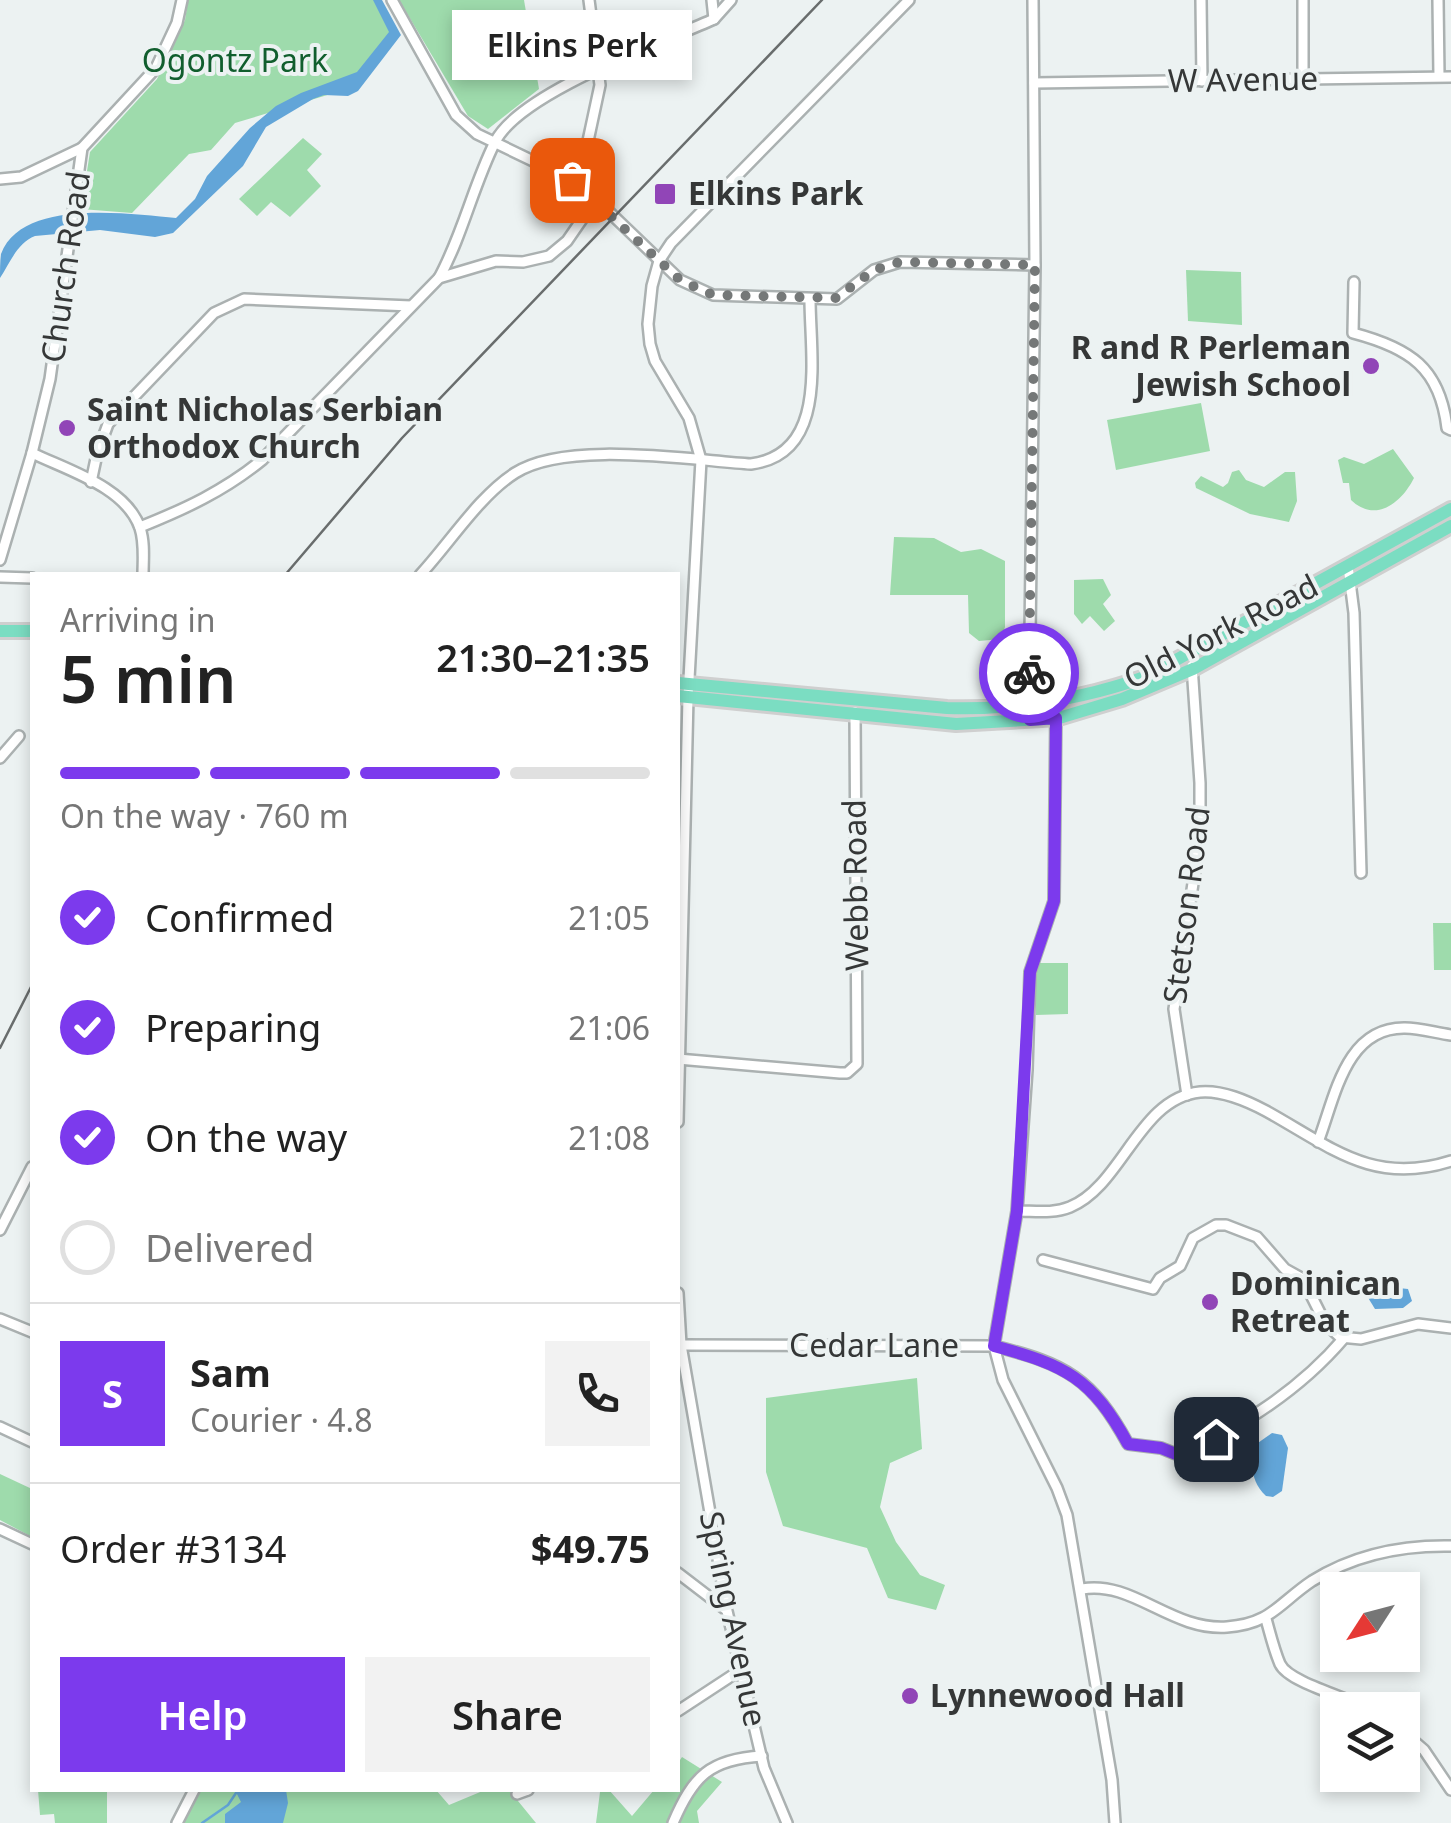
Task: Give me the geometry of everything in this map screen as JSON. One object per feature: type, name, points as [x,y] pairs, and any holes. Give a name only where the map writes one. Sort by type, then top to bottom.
[{"type":"highway","name":"Old York Road","points":[[1191,662],[1348,566],[1451,509]]},
{"type":"highway","name":"Old York Road","points":[[683,690],[854,716],[956,724],[1056,711],[1191,662],[1451,526]]},
{"type":"highway","points":[[0,631],[30,631]]},
{"type":"highway","name":"Old York Road","points":[[683,690],[1029,713]]},
{"type":"street","name":"Church Road","points":[[0,560],[50,379],[82,148],[156,68],[182,0]]},
{"type":"street","points":[[392,0],[456,115],[478,134],[579,183],[680,280],[713,295],[836,298],[874,270],[900,262],[1035,265]]},
{"type":"street","points":[[579,183],[600,84],[590,0]]},
{"type":"street","points":[[712,0],[714,19]]},
{"type":"street","points":[[140,528],[233,484],[262,460],[439,278],[455,248],[495,142],[509,120],[530,104],[714,19],[731,0]]},
{"type":"street","points":[[680,911],[683,690],[701,460],[689,418],[654,360],[650,344],[648,307],[659,260],[909,0]]},
{"type":"street","points":[[1029,713],[1035,265],[1033,0]]},
{"type":"street","points":[[1202,0],[1202,81]]},
{"type":"street","points":[[1303,0],[1303,80]]},
{"type":"street","points":[[1438,0],[1439,76]]},
{"type":"street","name":"W Avenue","points":[[1034,83],[1451,76]]},
{"type":"street","points":[[0,179],[21,177],[82,148]]},
{"type":"street","points":[[585,163],[596,199]]},
{"type":"street","points":[[439,278],[496,261],[523,262],[549,256],[567,241],[596,199]]},
{"type":"street","points":[[1354,282],[1353,333],[1375,339],[1428,369],[1444,402],[1451,430]]},
{"type":"street","points":[[91,482],[108,424],[214,313],[229,304],[244,299],[411,306]]},
{"type":"street","points":[[423,572],[497,487],[540,460],[573,455],[763,462],[784,452],[800,434],[809,409],[810,300]]},
{"type":"street","points":[[32,454],[91,482],[124,504],[140,528],[143,572]]},
{"type":"street","points":[[1348,566],[1354,613],[1361,873]]},
{"type":"street","points":[[0,578],[30,578]]},
{"type":"street","name":"Stetson Road","points":[[1186,1095],[1174,1009],[1200,837],[1191,662]]},
{"type":"street","name":"Webb Road","points":[[680,1059],[840,1074],[854,1069],[858,1056],[856,700]]},
{"type":"street","points":[[1056,711],[1054,901],[1030,972],[1017,1211],[994,1346],[1003,1380],[1062,1498],[1082,1588],[1112,1780],[1115,1823]]},
{"type":"street","points":[[0,758],[19,736]]},
{"type":"street","points":[[1318,1142],[1358,1045],[1390,1028],[1451,1035]]},
{"type":"street","points":[[1017,1211],[1058,1211],[1089,1196],[1150,1122],[1186,1095],[1209,1092],[1236,1098],[1357,1162],[1381,1169],[1430,1168],[1451,1161]]},
{"type":"street","points":[[0,1230],[30,1171]]},
{"type":"street","points":[[20,1191],[30,1197]]},
{"type":"street","points":[[1044,1260],[1153,1289],[1160,1278],[1180,1266],[1194,1238],[1216,1225],[1236,1226],[1257,1237],[1285,1270],[1303,1279],[1325,1323],[1344,1338],[1360,1339],[1418,1324],[1451,1328]]},
{"type":"street","points":[[0,1320],[30,1331]]},
{"type":"street","name":"Spring Avenue","points":[[680,1328],[727,1611],[762,1756],[787,1823]]},
{"type":"street","name":"Cedar Lane","points":[[681,1345],[994,1346],[1043,1358],[1067,1370],[1092,1390],[1128,1444],[1161,1448],[1181,1456],[1251,1420],[1319,1367],[1344,1338]]},
{"type":"street","points":[[0,1427],[30,1441]]},
{"type":"street","points":[[0,1529],[30,1543]]},
{"type":"street","points":[[1082,1588],[1099,1586],[1119,1591],[1179,1621],[1203,1626],[1240,1626],[1266,1619],[1308,1584],[1347,1563],[1395,1548],[1451,1546]]},
{"type":"street","points":[[680,1574],[727,1611]]},
{"type":"street","points":[[1266,1619],[1280,1664],[1290,1676],[1334,1692]]},
{"type":"street","points":[[680,1710],[742,1668]]},
{"type":"street","points":[[1420,1747],[1451,1790]]},
{"type":"street","points":[[673,1823],[703,1773],[734,1758],[762,1756]]},
{"type":"street","points":[[177,1823],[193,1792]]},
{"type":"street","points":[[517,1794],[522,1792]]},
{"type":"green space","name":"Ogontz Park","points":[[188,0],[377,0],[395,30],[371,67],[334,93],[235,123],[211,150],[189,154],[132,213],[81,209],[90,152],[157,79],[185,20]]},
{"type":"green space","points":[[399,0],[524,0],[539,89],[488,129],[468,116]]},
{"type":"green space","points":[[303,138],[322,154],[307,170],[321,186],[290,217],[271,202],[257,216],[239,199]]},
{"type":"green space","points":[[1186,270],[1241,272],[1242,325],[1188,321]]},
{"type":"green space","points":[[1201,403],[1210,451],[1116,470],[1107,420]]},
{"type":"green space","points":[[1393,449],[1414,478],[1403,495],[1387,507],[1360,507],[1351,500],[1349,483],[1343,483],[1338,460],[1344,457],[1364,464]]},
{"type":"green space","points":[[1239,470],[1246,480],[1264,487],[1285,472],[1295,472],[1297,501],[1289,522],[1250,514],[1196,488],[1201,476],[1223,487],[1232,472]]},
{"type":"green space","points":[[894,537],[934,538],[961,552],[981,549],[1005,561],[1005,627],[1001,639],[979,641],[969,633],[968,595],[890,595]]},
{"type":"green space","points":[[1103,579],[1111,595],[1103,604],[1115,621],[1104,631],[1090,616],[1082,624],[1074,614],[1074,580]]},
{"type":"green space","points":[[1433,923],[1451,923],[1451,970],[1434,970]]},
{"type":"green space","points":[[1036,963],[1068,963],[1068,1014],[1036,1015]]},
{"type":"green space","points":[[917,1378],[922,1449],[890,1463],[880,1507],[896,1542],[920,1575],[945,1585],[936,1610],[888,1598],[867,1548],[783,1526],[766,1472],[766,1398]]},
{"type":"green space","points":[[0,1474],[30,1488],[30,1536],[0,1520]]},
{"type":"green space","points":[[682,1757],[722,1782],[697,1811],[699,1823],[596,1823],[600,1792],[611,1792],[632,1816],[652,1792],[680,1792]]},
{"type":"green space","points":[[38,1792],[107,1792],[107,1823],[55,1823],[54,1814],[40,1815]]},
{"type":"green space","points":[[197,1792],[438,1792],[449,1805],[480,1792],[511,1792],[536,1823],[181,1823]]},
{"type":"water","points":[[373,0],[382,0],[401,35],[358,91],[348,96],[324,95],[313,99],[266,127],[243,166],[173,233],[155,237],[100,230],[35,236],[19,248],[0,278],[1,254],[13,236],[31,224],[79,214],[176,218],[195,199],[207,176],[250,128],[276,106],[357,72],[389,32]]},
{"type":"water","points":[[1380,1286],[1408,1289],[1412,1301],[1403,1308],[1375,1309],[1367,1296]]},
{"type":"water","points":[[1272,1433],[1282,1435],[1288,1448],[1282,1491],[1273,1497],[1261,1491],[1252,1466],[1255,1445]]},
{"type":"water","points":[[236,1792],[286,1792],[288,1803],[283,1823],[225,1823],[225,1814],[241,1802]]},
{"type":"waterway","points":[[202,1823],[228,1805],[237,1792]]},
{"type":"railway","points":[[288,572],[402,438],[822,0]]},
{"type":"railway","points":[[0,1048],[30,989]]},
{"type":"way so far","points":[[572,180],[680,280],[713,295],[836,298],[874,270],[900,262],[1035,265],[1029,673]]},
{"type":"place","name":"Elkins Perk","points":[[572,180]]},
{"type":"place","name":"Elkins Park","points":[[665,194]]},
{"type":"place","name":"R and R Perleman Jewish School","points":[[1371,366]]},
{"type":"place","name":"Saint Nicholas Serbian Orthodox Church","points":[[67,428]]},
{"type":"place","name":"Dominican Retreat","points":[[1210,1302]]},
{"type":"place","name":"Lynnewood Hall","points":[[910,1696]]},
{"type":"route","points":[[1029,673],[1030,720],[1056,718],[1054,901],[1030,972],[1017,1211],[994,1346],[1043,1358],[1067,1370],[1092,1390],[1128,1444],[1161,1448],[1181,1456],[1216,1439]]}]
